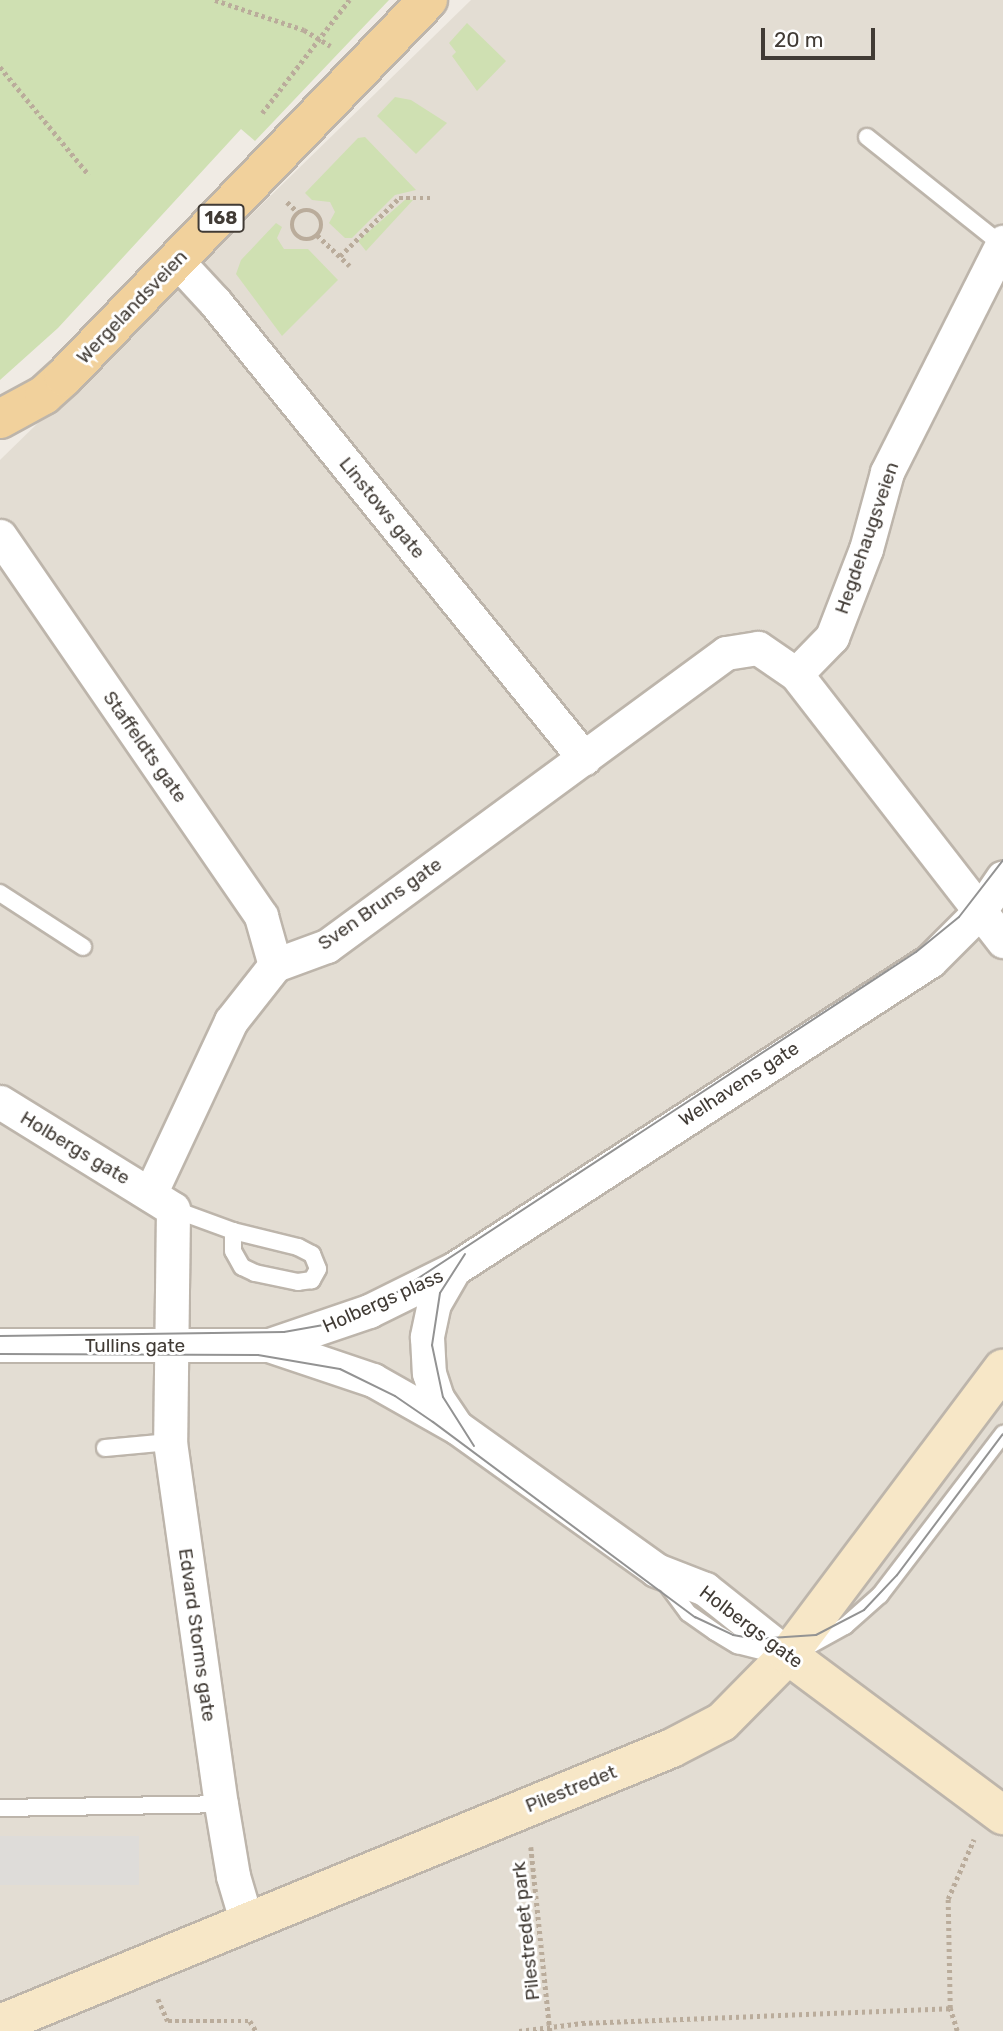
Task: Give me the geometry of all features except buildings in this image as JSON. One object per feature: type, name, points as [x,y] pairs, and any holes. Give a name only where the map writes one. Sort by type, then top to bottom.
[{"type":"main road","name":"Wergelandsveien","points":[[0,419],[44,395],[428,0]]},
{"type":"main road","name":"Pilestredet","points":[[0,2024],[246,1920],[672,1748],[738,1709],[788,1655],[1003,1369]]},
{"type":"main road","name":"Holbergs gate","points":[[788,1655],[990,1823]]},
{"type":"street","name":"Hegdehaugsveien","points":[[796,674],[832,637],[866,549],[887,472],[1002,243]]},
{"type":"street","name":"Linstows gate","points":[[177,261],[223,312],[584,758]]},
{"type":"street","name":"Staffeldts gate","points":[[0,536],[261,916],[275,965]]},
{"type":"street","name":"Sven Bruns gate","points":[[275,965],[327,946],[726,653],[758,648],[796,674]]},
{"type":"street","points":[[796,674],[1003,941]]},
{"type":"street","name":"Welhavens gate","points":[[454,1269],[930,961],[979,912],[1003,877]]},
{"type":"street","points":[[167,1346],[161,1202],[231,1021],[275,965]]},
{"type":"street","name":"Holbergs gate","points":[[0,1102],[161,1202]]},
{"type":"street","name":"Holbergs plass","points":[[269,1345],[334,1326],[454,1269]]},
{"type":"street","name":"Holbergs plass","points":[[454,1269],[434,1303],[427,1338],[429,1373],[437,1398],[458,1427]]},
{"type":"street","name":"Tullins gate","points":[[0,1345],[269,1345]]},
{"type":"street","name":"Holbergs plass","points":[[269,1345],[373,1380],[458,1427]]},
{"type":"street","name":"Edvard Storms gate","points":[[167,1346],[170,1442],[221,1804],[233,1876],[246,1920]]},
{"type":"street","name":"Holbergs gate","points":[[458,1427],[656,1570],[705,1589],[788,1655]]},
{"type":"lane","points":[[867,137],[1002,243]]},
{"type":"lane","points":[[0,893],[83,947]]},
{"type":"lane","points":[[161,1202],[233,1231],[298,1247],[312,1254],[318,1269],[312,1280],[298,1282],[255,1273],[242,1267],[233,1251],[233,1231]]},
{"type":"lane","points":[[788,1655],[835,1632],[880,1595],[1003,1434]]},
{"type":"lane","points":[[105,1448],[170,1442]]},
{"type":"lane","points":[[0,1808],[221,1804]]},
{"type":"path","points":[[215,0],[318,37],[364,67]]},
{"type":"path","points":[[256,123],[318,37],[349,0]]},
{"type":"path","points":[[0,66],[89,175]]},
{"type":"path","points":[[340,256],[400,198],[430,198]]},
{"type":"path","points":[[287,202],[299,213]]},
{"type":"path","points":[[299,213],[313,211],[320,218],[317,235]]},
{"type":"path","points":[[299,213],[292,226],[296,234],[304,239],[317,235]]},
{"type":"path","points":[[317,235],[350,265]]},
{"type":"path","points":[[957,2031],[950,2008],[948,1899],[990,1823]]},
{"type":"path","name":"Pilestredet park","points":[[519,2031],[550,2028],[530,1834]]},
{"type":"path","points":[[156,1993],[168,2021],[250,2021],[256,2031]]},
{"type":"path","points":[[550,2028],[950,2008]]},
{"type":"shaded area","points":[[471,0],[1003,0],[1003,2031],[0,2031],[0,460]]},
{"type":"shaded area","points":[[0,1836],[139,1836],[139,1885],[0,1885]]},
{"type":"green space","points":[[0,0],[389,0],[255,141],[241,129],[58,328],[0,380]]},
{"type":"green space","points":[[467,23],[506,61],[477,91],[452,56],[456,52],[449,43]]},
{"type":"green space","points":[[395,97],[411,100],[447,123],[416,154],[377,116]]},
{"type":"green space","points":[[365,137],[416,190],[395,195],[352,238],[345,238],[329,223],[335,212],[330,202],[312,200],[305,193],[358,138]]},
{"type":"green space","points":[[406,199],[413,200],[366,251],[358,241]]},
{"type":"green space","points":[[276,223],[282,227],[277,238],[284,249],[308,249],[338,280],[282,336],[236,274],[241,260]]},
{"type":"tram line","points":[[0,1336],[284,1332],[323,1325],[382,1302],[916,952],[959,917],[1003,860]]},
{"type":"tram line","points":[[465,1254],[440,1293],[432,1345],[443,1397],[474,1446]]},
{"type":"tram line","points":[[0,1354],[258,1355],[340,1369],[395,1396],[433,1422],[695,1617],[733,1635],[755,1639],[816,1635],[864,1610],[897,1575],[1003,1434]]}]
